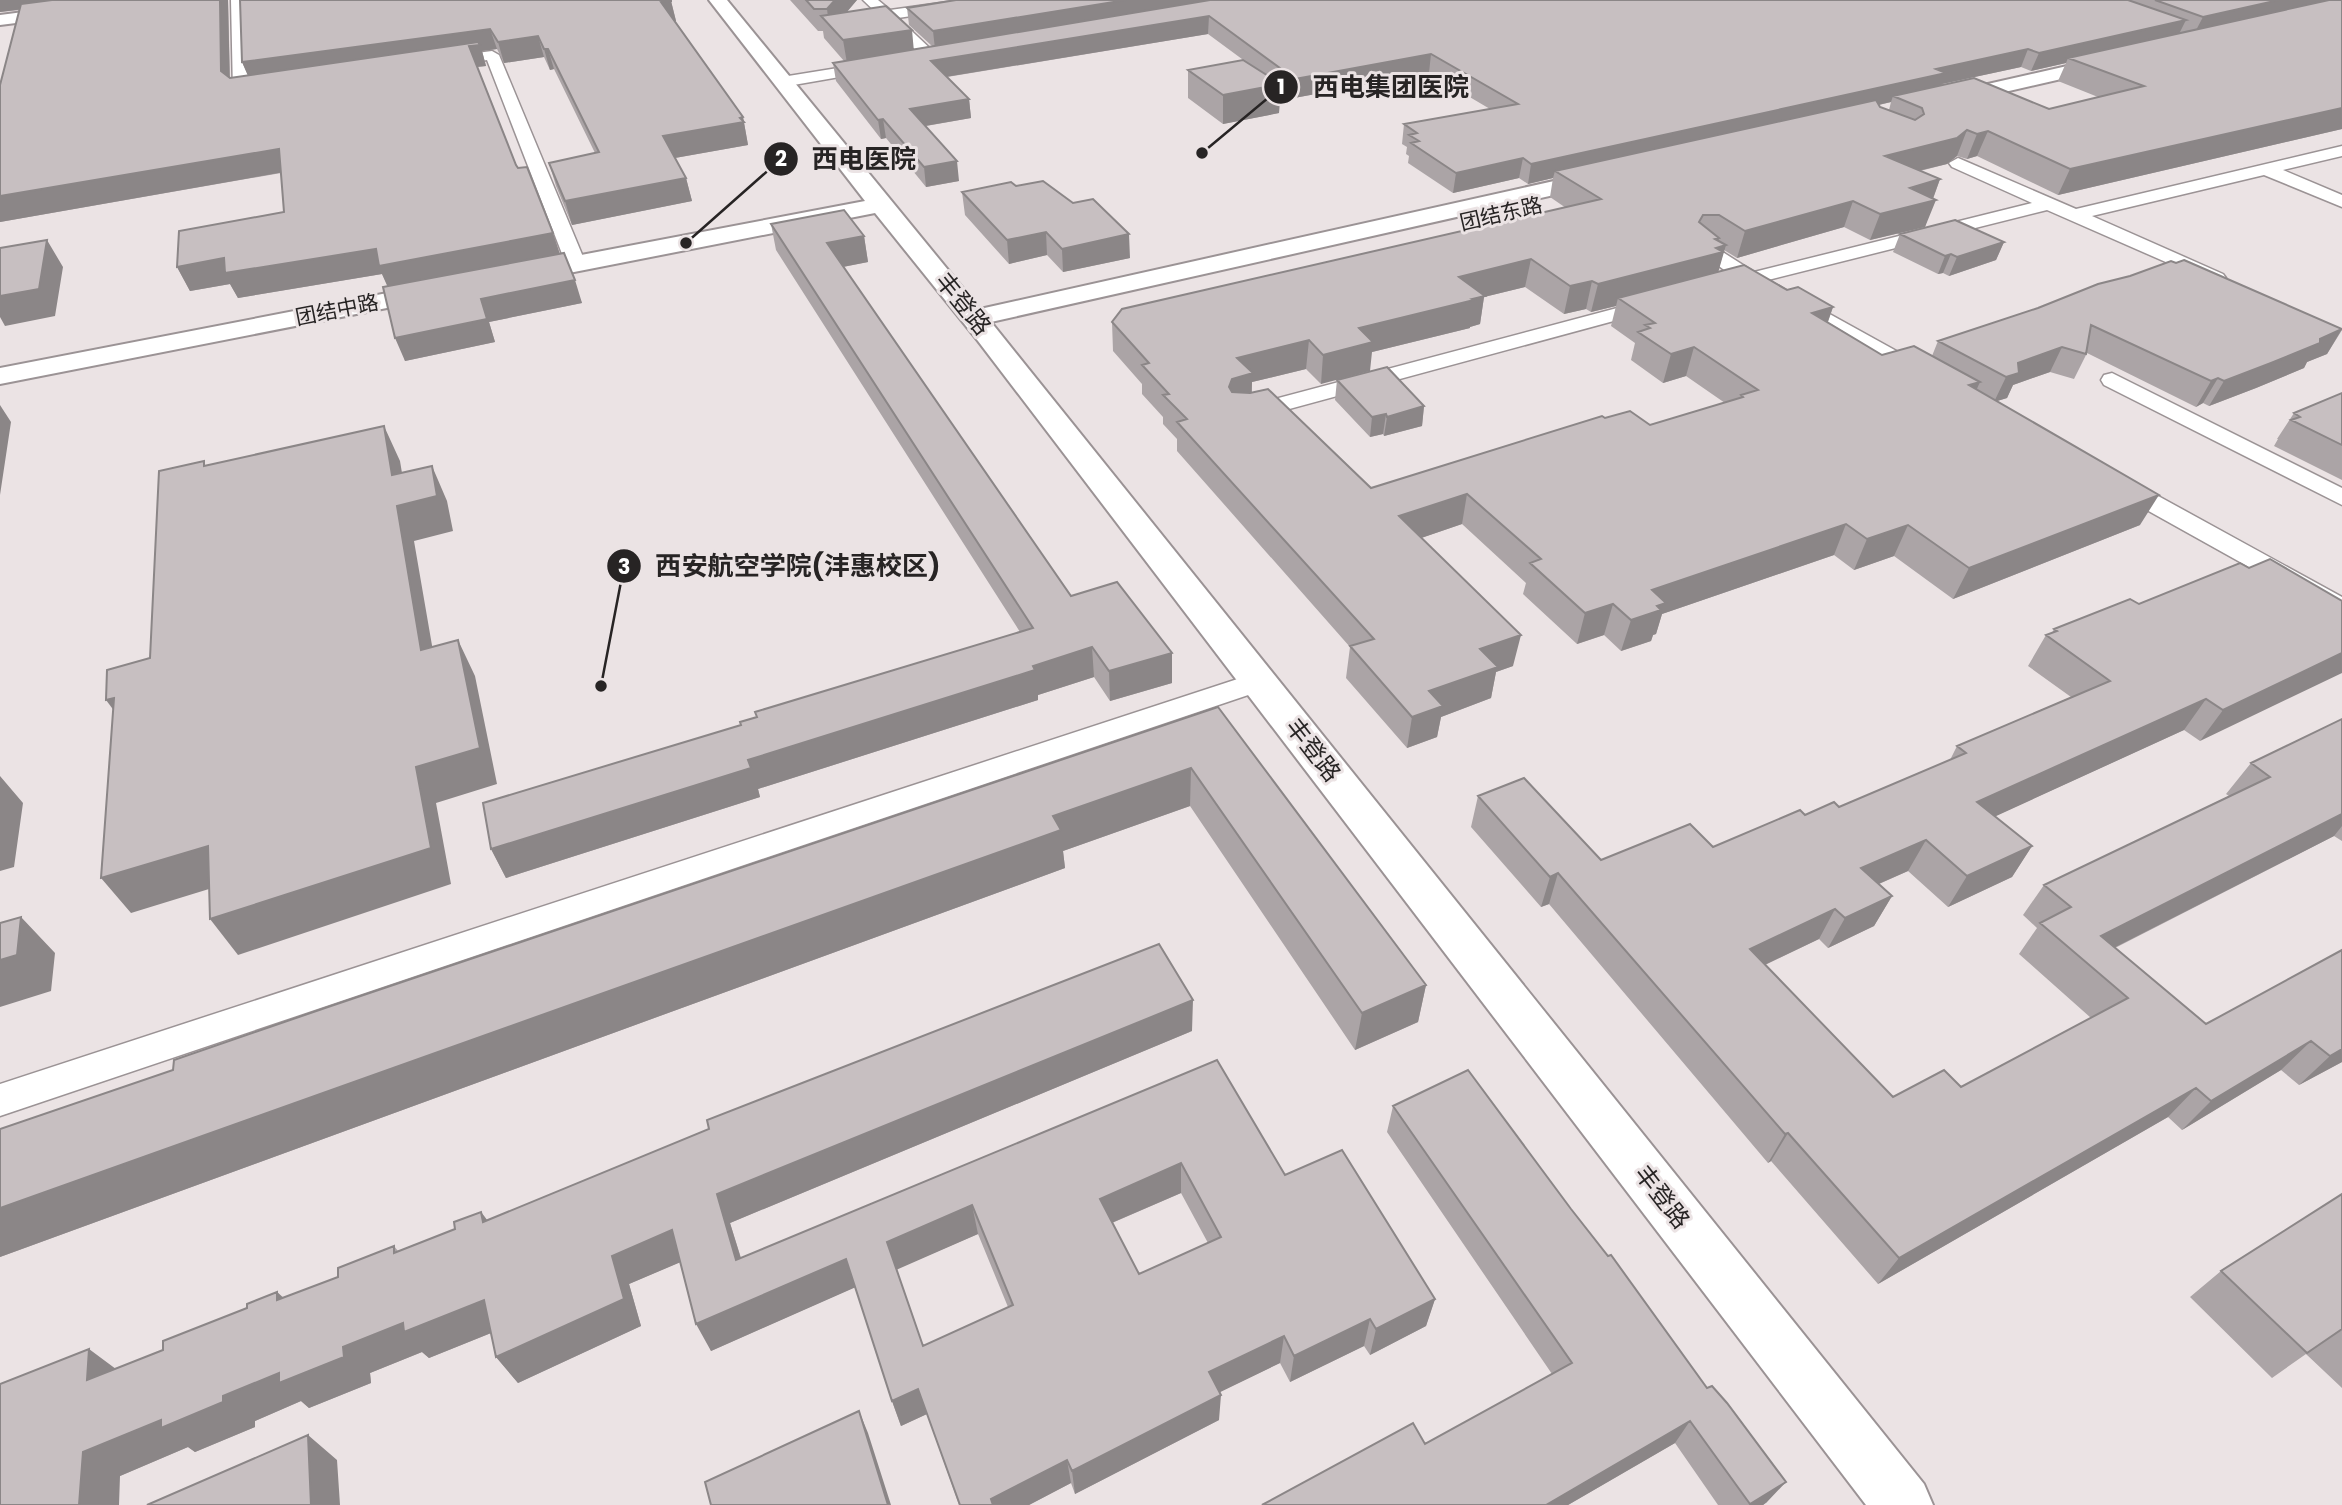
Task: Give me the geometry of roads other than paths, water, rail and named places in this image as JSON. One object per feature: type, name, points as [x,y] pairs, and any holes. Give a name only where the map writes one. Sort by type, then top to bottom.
[{"type":"street","points":[[0,20],[160,0]]},
{"type":"street","points":[[238,0],[241,92],[281,86]]},
{"type":"street","name":"丰登路","points":[[718,0],[981,327],[1903,1505]]},
{"type":"street","points":[[870,0],[932,58]]},
{"type":"street","points":[[887,15],[991,0]]},
{"type":"street","points":[[426,65],[492,55],[576,264]]},
{"type":"street","points":[[1931,109],[2135,63]]},
{"type":"street","points":[[782,82],[891,64]]},
{"type":"street","points":[[2073,215],[2342,151]]},
{"type":"street","points":[[1958,163],[2239,288]]},
{"type":"street","points":[[2264,169],[2342,202]]},
{"type":"street","name":"团结东路","points":[[981,327],[1622,179]]},
{"type":"street","points":[[1710,289],[2048,204]]},
{"type":"street","points":[[494,280],[881,205]]},
{"type":"street","points":[[1703,248],[1751,279],[1944,386]]},
{"type":"street","name":"团结中路","points":[[0,376],[466,285]]},
{"type":"street","points":[[1241,415],[1670,300]]},
{"type":"street","points":[[2112,380],[2342,498]]},
{"type":"street","points":[[2101,474],[2342,608]]},
{"type":"street","points":[[0,1100],[1259,681]]},
{"type":"place","name":"西电集团医院","points":[[1202,153]]},
{"type":"place","name":"西电医院","points":[[686,243]]},
{"type":"place","name":"西安航空学院(沣惠校区)","points":[[601,686]]}]
